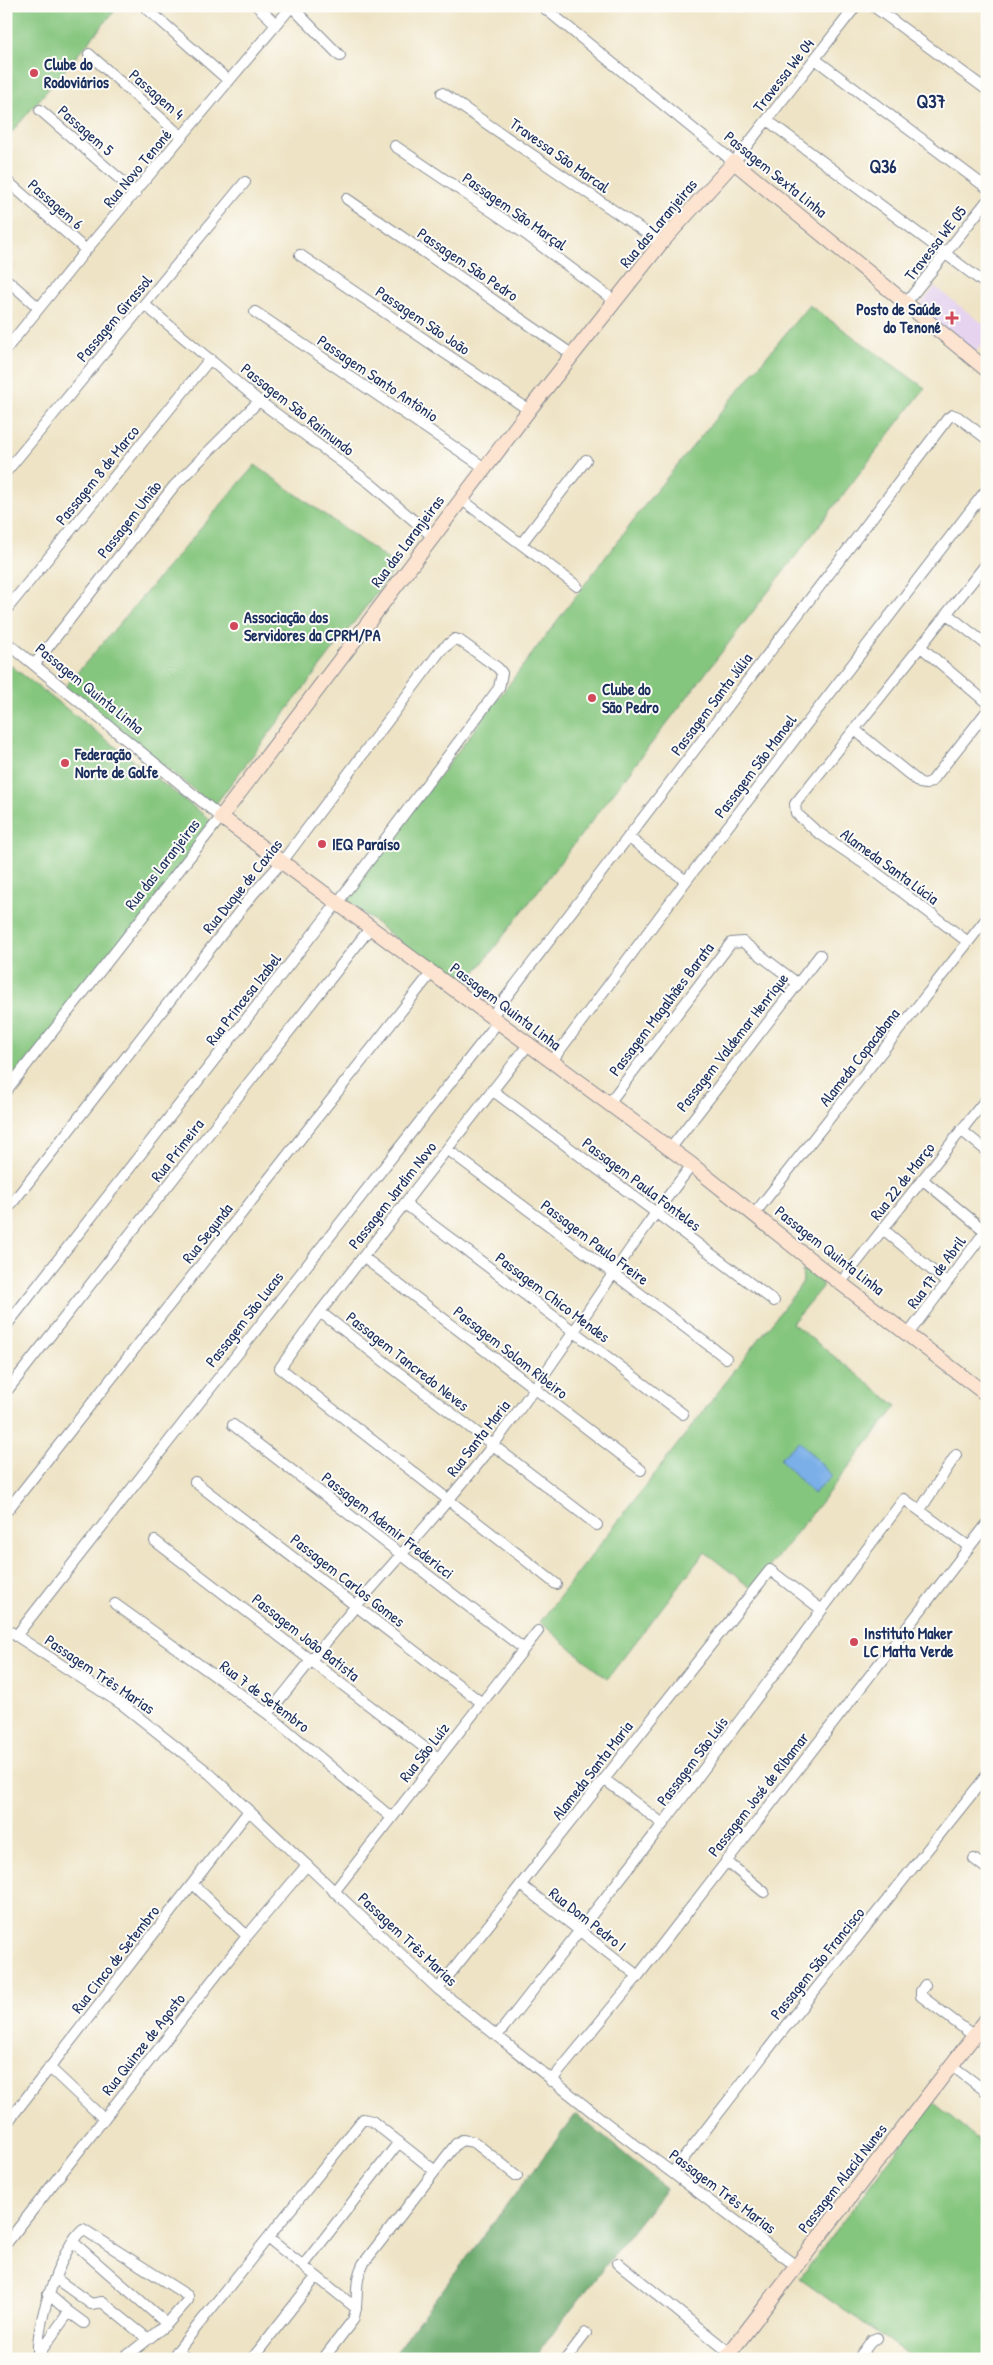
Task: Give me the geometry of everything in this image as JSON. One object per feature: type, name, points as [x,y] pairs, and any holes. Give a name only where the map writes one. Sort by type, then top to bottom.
[{"type":"street","points":[[144,6],[229,81]]},
{"type":"street","points":[[257,6],[276,24]]},
{"type":"street","points":[[291,6],[340,56]]},
{"type":"street","name":"Rua Novo Tenoné","points":[[6,349],[86,250],[136,193],[291,6]]},
{"type":"street","name":"Passagem Sexta Linha","points":[[542,6],[987,370]]},
{"type":"street","name":"Travessa We 04","points":[[734,162],[856,6]]},
{"type":"street","points":[[873,6],[987,90]]},
{"type":"street","name":"Passagem 4","points":[[89,54],[182,137]]},
{"type":"street","points":[[816,59],[987,188]]},
{"type":"street","name":"Travessa São Marcal","points":[[442,93],[661,243]]},
{"type":"street","name":"Passagem 5","points":[[40,110],[136,193]]},
{"type":"street","points":[[767,120],[987,284]]},
{"type":"street","name":"Passagem São Marçal","points":[[395,146],[524,233],[616,302]]},
{"type":"street","name":"Rua das Laranjeiras","points":[[6,1091],[222,817],[432,536],[529,410],[661,243],[734,162]]},
{"type":"street","name":"Passagem 6","points":[[6,180],[86,250]]},
{"type":"street","name":"Passagem Girassol","points":[[6,472],[245,182]]},
{"type":"street","name":"Passagem São Pedro","points":[[347,199],[573,354]]},
{"type":"street","name":"Travessa WE 05","points":[[906,303],[987,201]]},
{"type":"street","name":"Passagem São João","points":[[300,255],[529,410]]},
{"type":"street","points":[[6,279],[39,308]]},
{"type":"street","name":"Passagem São Raimundo","points":[[145,305],[259,400],[371,484],[432,536]]},
{"type":"street","name":"Passagem Santo Antônio","points":[[255,312],[485,468]]},
{"type":"street","name":"Passagem 8 de Marco","points":[[6,610],[210,359]]},
{"type":"street","name":"Passagem União","points":[[34,665],[174,486],[259,400]]},
{"type":"street","name":"Passagem Santa Júlia","points":[[495,1019],[628,837],[948,418],[953,415],[958,417],[987,439]]},
{"type":"street","points":[[521,544],[586,460]]},
{"type":"street","name":"Passagem São Manoel","points":[[551,1062],[686,881],[987,489]]},
{"type":"street","points":[[461,499],[577,586]]},
{"type":"street","points":[[986,566],[855,730],[920,783],[926,784],[932,781],[987,711]]},
{"type":"street","points":[[947,614],[987,645]]},
{"type":"street","name":"Rua Duque de Caxias","points":[[6,1211],[253,894],[282,862],[448,643],[459,640],[498,668],[502,673],[500,688]]},
{"type":"street","name":"Passagem Quinta Linha","points":[[6,642],[222,817],[692,1165],[987,1395]]},
{"type":"street","points":[[921,647],[987,703]]},
{"type":"street","name":"Rua Princesa Izabel","points":[[6,1326],[338,902],[500,688]]},
{"type":"street","name":"Alameda Santa Lúcia","points":[[855,730],[795,804],[796,814],[968,942]]},
{"type":"street","points":[[628,837],[686,881]]},
{"type":"street","name":"Alameda Copacabana","points":[[754,1213],[987,918]]},
{"type":"street","name":"Rua Primeira","points":[[6,1392],[371,927]]},
{"type":"street","name":"Passagem Magalhães Barata","points":[[609,1103],[730,942],[743,942],[797,983]]},
{"type":"street","name":"Passagem Valdemar Henrique","points":[[670,1149],[820,955]]},
{"type":"street","name":"Rua Segunda","points":[[6,1512],[432,972]]},
{"type":"street","name":"Passagem São Lucas","points":[[16,1636],[495,1019]]},
{"type":"street","name":"Passagem Jardim Novo","points":[[448,1500],[281,1371],[281,1364],[528,1045]]},
{"type":"street","name":"Passagem Paula Fonteles","points":[[492,1090],[774,1301]]},
{"type":"street","name":"Rua 22 de Março","points":[[841,1282],[987,1098]]},
{"type":"street","points":[[961,1130],[987,1151]]},
{"type":"street","name":"Passagem Paulo Freire","points":[[447,1149],[726,1358]]},
{"type":"street","name":"Rua Santa Maria","points":[[268,1714],[357,1605],[404,1555],[492,1446],[534,1390],[654,1212],[692,1165]]},
{"type":"street","points":[[922,1179],[986,1230]]},
{"type":"street","name":"Passagem Chico Mendes","points":[[404,1204],[683,1414]]},
{"type":"street","points":[[883,1229],[946,1282]]},
{"type":"street","name":"Rua 17 de Abril","points":[[909,1333],[986,1230]]},
{"type":"street","name":"Passagem Solom Ribeiro","points":[[363,1257],[534,1390],[641,1470]]},
{"type":"street","name":"Passagem Tancredo Neves","points":[[320,1312],[597,1525]]},
{"type":"street","name":"Passagem Ademir Fredericci","points":[[233,1425],[524,1649]]},
{"type":"street","points":[[956,1455],[920,1510],[968,1546]]},
{"type":"street","name":"Passagem Carlos Gomes","points":[[195,1482],[482,1703]]},
{"type":"street","name":"Passagem São Luís","points":[[496,2036],[663,1824],[904,1499],[920,1510]]},
{"type":"street","points":[[448,1500],[556,1584]]},
{"type":"street","name":"Passagem José de Ribamar","points":[[552,2081],[638,1976],[968,1546],[987,1524]]},
{"type":"street","name":"Passagem João Batista","points":[[155,1541],[438,1758]]},
{"type":"street","name":"Alameda Santa Maria","points":[[438,1989],[770,1570],[822,1610]]},
{"type":"street","name":"Rua 7 de Setembro","points":[[115,1604],[268,1714],[392,1818]]},
{"type":"street","name":"Passagem Três Marias","points":[[6,1629],[123,1706],[173,1743],[210,1774],[248,1812],[438,1989],[552,2081],[796,2266]]},
{"type":"street","name":"Rua São Luíz","points":[[334,1892],[538,1631]]},
{"type":"street","name":"Passagem São Francisco","points":[[673,2172],[776,2039],[987,1775]]},
{"type":"street","points":[[604,1778],[663,1824]]},
{"type":"street","name":"Rua Cinco de Setembro","points":[[6,2124],[248,1812]]},
{"type":"street","points":[[974,1859],[987,1869]]},
{"type":"street","points":[[726,1861],[764,1892]]},
{"type":"street","name":"Rua Quinze de Agosto","points":[[6,2244],[247,1936],[307,1865]]},
{"type":"street","points":[[193,1884],[247,1936]]},
{"type":"street","name":"Rua Dom Pedro I","points":[[521,1885],[638,1976]]},
{"type":"street","points":[[926,1985],[921,1991],[921,1996],[974,2036]]},
{"type":"street","name":"Passagem Alacid Nunes","points":[[728,2356],[987,2019]]},
{"type":"street","points":[[951,2065],[987,2092]]},
{"type":"street","points":[[50,2067],[104,2119]]},
{"type":"street","points":[[188,2359],[174,2355],[363,2120],[372,2121],[435,2171]]},
{"type":"street","points":[[324,2359],[353,2320],[356,2308],[356,2282],[363,2264],[456,2144],[468,2140],[517,2176]]},
{"type":"street","points":[[302,2266],[399,2142]]},
{"type":"street","points":[[38,2357],[40,2323],[48,2294],[73,2242],[81,2231],[88,2230],[187,2293],[188,2300],[167,2324],[123,2359]]},
{"type":"street","points":[[268,2238],[356,2308]]},
{"type":"street","points":[[73,2242],[167,2324]]},
{"type":"street","points":[[618,2263],[728,2356]]},
{"type":"street","points":[[252,2359],[316,2277]]},
{"type":"street","points":[[56,2278],[91,2304],[102,2302],[148,2339]]},
{"type":"street","points":[[48,2294],[84,2323]]},
{"type":"street","points":[[38,2357],[69,2312]]},
{"type":"street","points":[[566,2359],[586,2333]]},
{"type":"street","points":[[858,2359],[872,2340],[877,2338]]},
{"type":"shaded area","name":"Posto de Saúde do Tenoné","points":[[935,287],[987,327],[987,338],[973,355],[918,308]]},
{"type":"green space","name":"Clube do Rodoviários","points":[[6,6],[119,6],[6,139]]},
{"type":"green space","name":"Clube do São Pedro","points":[[809,305],[925,388],[461,991],[346,899],[651,497]]},
{"type":"green space","name":"Associação dos Servidores da CPRM/PA","points":[[255,465],[397,566],[214,806],[65,687]]},
{"type":"green space","points":[[6,662],[217,825],[6,1091]]},
{"type":"green space","points":[[821,1270],[822,1287],[792,1323],[897,1406],[752,1589],[705,1552],[607,1679],[540,1622],[798,1289],[803,1281],[802,1271]]},
{"type":"green space","points":[[933,2102],[987,2147],[987,2359],[914,2359],[800,2278]]},
{"type":"green space","points":[[576,2114],[666,2188],[533,2359],[390,2359]]},
{"type":"water","points":[[799,1441],[832,1476],[813,1494],[780,1459]]},
{"type":"place","name":"Clube do Rodoviários","points":[[34,73]]},
{"type":"place","name":"Posto de Saúde do Tenoné","points":[[952,318]]},
{"type":"place","name":"Associação dos Servidores da CPRM/PA","points":[[234,626]]},
{"type":"place","name":"Clube do São Pedro","points":[[592,698]]},
{"type":"place","name":"Federação Norte de Golfe","points":[[65,763]]},
{"type":"place","name":"IEQ Paraíso","points":[[322,844]]},
{"type":"place","name":"Instituto Maker LC Matta Verde","points":[[854,1642]]},
{"type":"district","name":"Q37","points":[[931,102]]},
{"type":"district","name":"Q36","points":[[883,167]]}]
